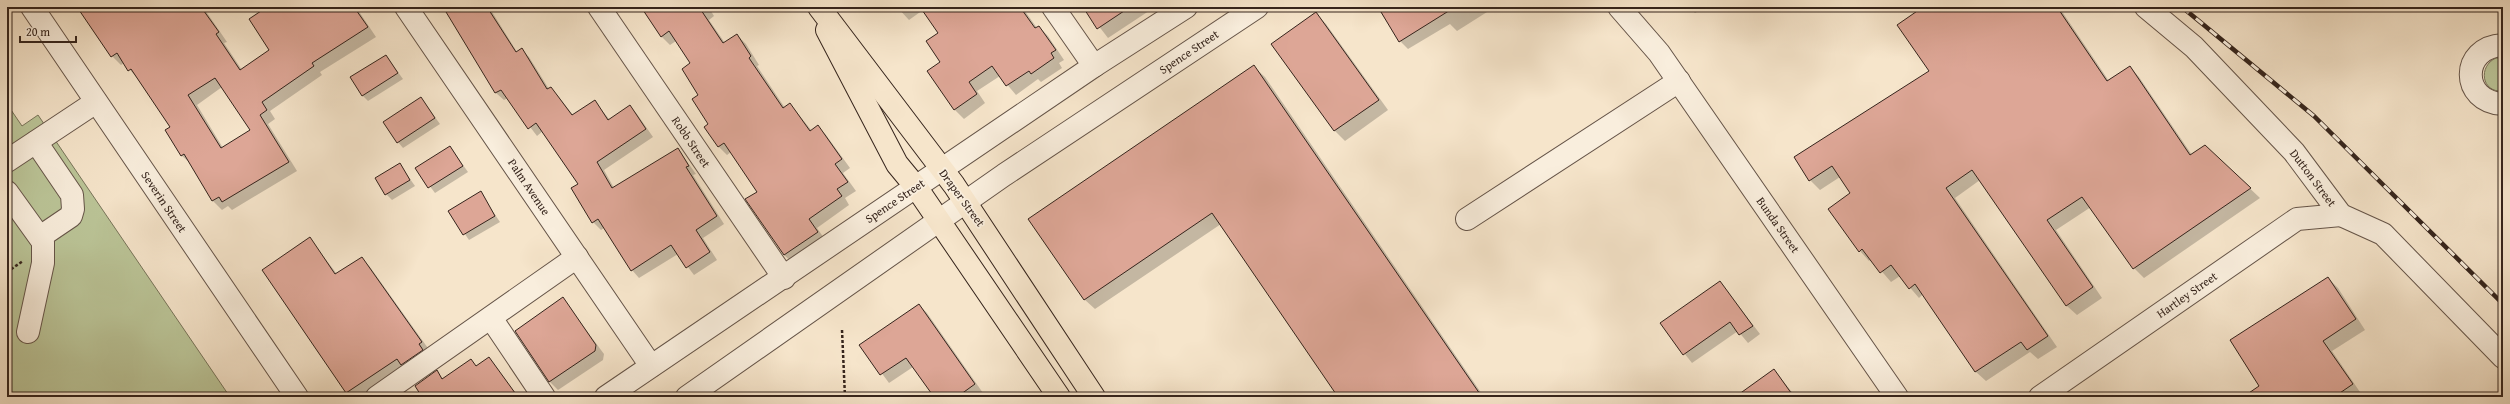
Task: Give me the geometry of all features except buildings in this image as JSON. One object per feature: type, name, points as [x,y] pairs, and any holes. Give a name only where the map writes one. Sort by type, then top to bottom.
[{"type":"main road","name":"Draper Street","points":[[818,7],[966,202],[1094,397]]},
{"type":"main road","name":"Draper Street","points":[[818,7],[832,44],[897,164],[916,187],[1059,397]]},
{"type":"street","name":"Severin Street","points":[[32,7],[297,397]]},
{"type":"street","name":"Palm Avenue","points":[[406,7],[651,366]]},
{"type":"street","name":"Robb Street","points":[[599,7],[784,278]]},
{"type":"street","points":[[1053,7],[1094,66]]},
{"type":"street","name":"Spence Street","points":[[606,397],[784,278],[1094,66],[1186,7]]},
{"type":"street","name":"Spence Street","points":[[687,397],[940,222],[966,202],[1257,7]]},
{"type":"street","name":"Bunda Street","points":[[1619,7],[1659,53],[1679,81],[1897,397]]},
{"type":"street","name":"Bunda Street","points":[[1638,7],[1659,53]]},
{"type":"street","name":"Dutton Street","points":[[2146,7],[2194,47],[2294,152],[2341,215],[2383,234],[2503,357]]},
{"type":"street","points":[[2503,46],[2485,49],[2477,56],[2471,75],[2477,93],[2485,100],[2503,104]]},
{"type":"street","points":[[1467,219],[1679,81]]},
{"type":"street","points":[[7,161],[96,102]]},
{"type":"street","points":[[36,142],[72,195],[73,202],[71,216],[40,237]]},
{"type":"street","points":[[7,192],[43,242],[43,263],[28,332]]},
{"type":"street","name":"Hartley Street","points":[[2040,397],[2297,219],[2341,215]]},
{"type":"street","points":[[377,397],[577,257]]},
{"type":"street","points":[[491,318],[544,397]]},
{"type":"path","points":[[842,330],[845,397]]},
{"type":"green space","points":[[2496,58],[2503,58],[2503,91],[2490,88],[2486,84],[2484,78],[2486,67]]},
{"type":"green space","points":[[7,104],[22,126],[38,115],[230,397],[7,397]]},
{"type":"railway","points":[[2182,7],[2314,116],[2503,304]]}]
